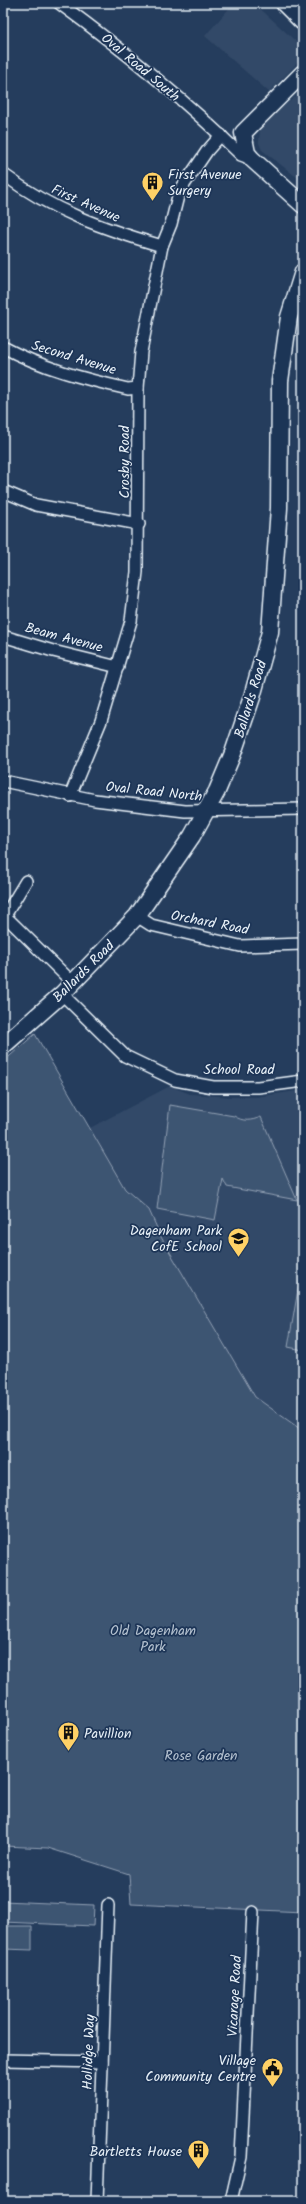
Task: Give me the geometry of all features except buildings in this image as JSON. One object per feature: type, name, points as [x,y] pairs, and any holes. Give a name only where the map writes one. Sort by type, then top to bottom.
[{"type":"main road","points":[[285,3],[303,21]]},
{"type":"main road","points":[[243,133],[303,73]]},
{"type":"main road","name":"Oval Road South","points":[[243,133],[247,152],[252,159],[303,206]]},
{"type":"main road","name":"Ballards Road","points":[[3,1046],[62,994],[137,916],[183,852],[222,779],[244,722],[270,632],[279,508],[280,374],[289,317],[303,272]]},
{"type":"street","name":"Oval Road South","points":[[59,3],[102,35],[221,135],[241,155],[252,159]]},
{"type":"street","points":[[221,135],[234,139],[243,133]]},
{"type":"street","name":"Crosby Road","points":[[70,796],[101,722],[132,614],[137,572],[139,524],[138,388],[142,345],[162,246],[171,224],[179,192],[207,151],[221,135]]},
{"type":"street","name":"First Avenue","points":[[3,174],[20,187],[75,217],[98,227],[162,246]]},
{"type":"street","name":"Second Avenue","points":[[3,347],[20,356],[61,372],[128,389],[138,388]]},
{"type":"street","points":[[3,491],[36,505],[139,524]]},
{"type":"street","name":"Beam Avenue","points":[[3,636],[54,651],[118,666]]},
{"type":"street","name":"Oval Road North","points":[[3,781],[70,796],[171,810],[205,812],[303,809]]},
{"type":"street","points":[[26,882],[4,917],[73,982]]},
{"type":"street","name":"Orchard Road","points":[[137,916],[151,925],[240,946],[303,944]]},
{"type":"street","name":"School Road","points":[[62,994],[125,1056],[175,1080],[213,1087],[258,1087],[303,1081]]},
{"type":"street","name":"Hollidge Way","points":[[96,2201],[108,1905]]},
{"type":"street","name":"Vicarage Road","points":[[232,2201],[242,2157],[253,1912]]},
{"type":"street","points":[[3,2060],[102,2062]]},
{"type":"shaded area","points":[[234,3],[254,3],[303,48],[303,57],[269,92],[205,36]]},
{"type":"shaded area","points":[[303,90],[303,182],[262,150],[259,143],[260,130],[270,118]]},
{"type":"shaded area","name":"Dagenham Park CofE School","points":[[170,1086],[190,1094],[230,1097],[257,1097],[303,1090],[303,1431],[255,1397],[163,1241],[149,1210],[125,1189],[90,1128]]},
{"type":"green space","name":"Old Dagenham Park","points":[[35,1034],[125,1189],[149,1210],[161,1237],[255,1397],[303,1431],[303,1912],[131,1904],[129,1874],[48,1848],[3,1846],[3,1062]]},
{"type":"green space","points":[[170,1105],[234,1116],[244,1120],[261,1117],[297,1200],[227,1187],[223,1179],[215,1220],[157,1209]]},
{"type":"green space","points":[[303,1261],[303,1350],[288,1347]]},
{"type":"green space","points":[[3,1901],[94,1905],[93,1926],[3,1922]]},
{"type":"green space","points":[[3,1926],[32,1926],[32,1950],[3,1949]]},
{"type":"place","name":"First Avenue Surgery","points":[[153,202]]},
{"type":"place","name":"Dagenham Park CofE School","points":[[238,1258]]},
{"type":"place","name":"Pavillion","points":[[68,1752]]},
{"type":"place","name":"Village Community Centre","points":[[272,2088]]},
{"type":"place","name":"Bartletts House","points":[[198,2170]]},
{"type":"park label","name":"Rose Garden","points":[[201,1755]]}]
